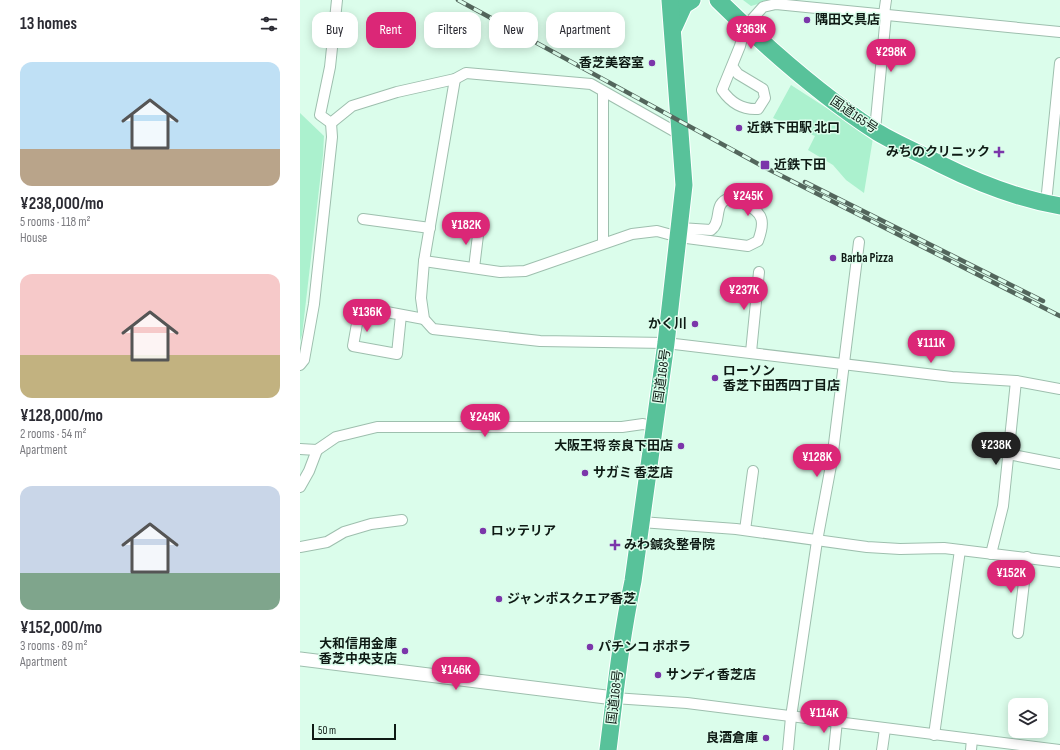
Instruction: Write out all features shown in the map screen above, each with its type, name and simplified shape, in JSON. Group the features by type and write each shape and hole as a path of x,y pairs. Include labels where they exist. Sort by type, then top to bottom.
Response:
{"highway":[{"name":"国道168号","path":"608,750 614,698 655,427 680,233 684,185 670,0"},
{"path":"673,28 684,5 692,0"},
{"name":"国道165号","path":"718,1 794,72 827,98 875,130 964,176 1053,204"}],"street":[{"path":"300,365 304,360 314,304 332,137 331,123 320,115 330,67 337,0"},
{"path":"875,130 886,0"},
{"path":"732,66 738,74 763,88 765,98 758,110 748,110 729,100 722,90 740,46 745,26 763,7 776,4 1060,32"},
{"path":"1053,204 1060,63"},
{"path":"331,123 352,106 397,92 455,79 466,73 591,84 603,93 679,134"},
{"path":"455,79 424,261 421,298 424,319 433,329 540,341 666,343 969,379 1016,381 1060,389"},
{"path":"603,93 603,243"},
{"path":"424,261 500,272 525,271 632,234 657,231 680,233 748,246 758,241 762,221 760,213 756,209 730,198 722,201 719,206 717,223 711,230 680,233"},
{"path":"363,219 430,228"},
{"path":"474,268 480,227"},
{"path":"788,750 791,717 817,541 832,460 859,242"},
{"path":"751,352 760,272"},
{"path":"402,314 397,354 353,346 360,307 402,314 424,319"},
{"path":"991,554 1003,506 1016,381"},
{"path":"300,487 309,471 317,450 336,437 377,427 622,427 643,424 655,427"},
{"path":"300,449 317,450"},
{"path":"1008,454 1060,464"},
{"path":"745,530 753,471"},
{"path":"300,547 327,542 344,532 371,524 402,520"},
{"path":"641,522 745,530 817,541 886,549 937,548 1027,557 1060,562"},
{"path":"934,735 960,550"},
{"path":"1018,633 1027,557"},
{"path":"300,659 614,698 687,703 1060,750"},
{"path":"834,750 837,721"},
{"path":"882,750 884,729"},
{"path":"971,750 972,739"}],"green space":[{"path":"743,0 766,0 765,2 751,6"},
{"path":"791,85 873,138 864,193 846,180 833,165 808,150 815,136 773,118"},
{"path":"300,113 324,136 302,335 300,341"}],"railway":[{"path":"458,0 764,167 1060,316"},
{"path":"805,182 1043,301"}],"place":[{"name":"隅田文具店","path":"807,20"},
{"name":"香芝美容室","path":"652,63"},
{"name":"近鉄下田駅 北口","path":"739,128"},
{"name":"みちのクリニック","path":"999,152"},
{"name":"近鉄下田","path":"765,165"},
{"name":"Barba Pizza","path":"833,258"},
{"name":"かく川","path":"695,324"},
{"name":"ローソン 香芝下田西四丁目店","path":"715,378"},
{"name":"大阪王将 奈良下田店","path":"681,446"},
{"name":"サガミ 香芝店","path":"585,473"},
{"name":"ロッテリア","path":"483,531"},
{"name":"みわ鍼灸整骨院","path":"615,545"},
{"name":"ジャンボスクエア香芝","path":"499,599"},
{"name":"パチンコ ポポラ","path":"590,647"},
{"name":"大和信用金庫 香芝中央支店","path":"405,651"},
{"name":"サンディ香芝店","path":"658,675"},
{"name":"良酒倉庫","path":"766,738"}]}
